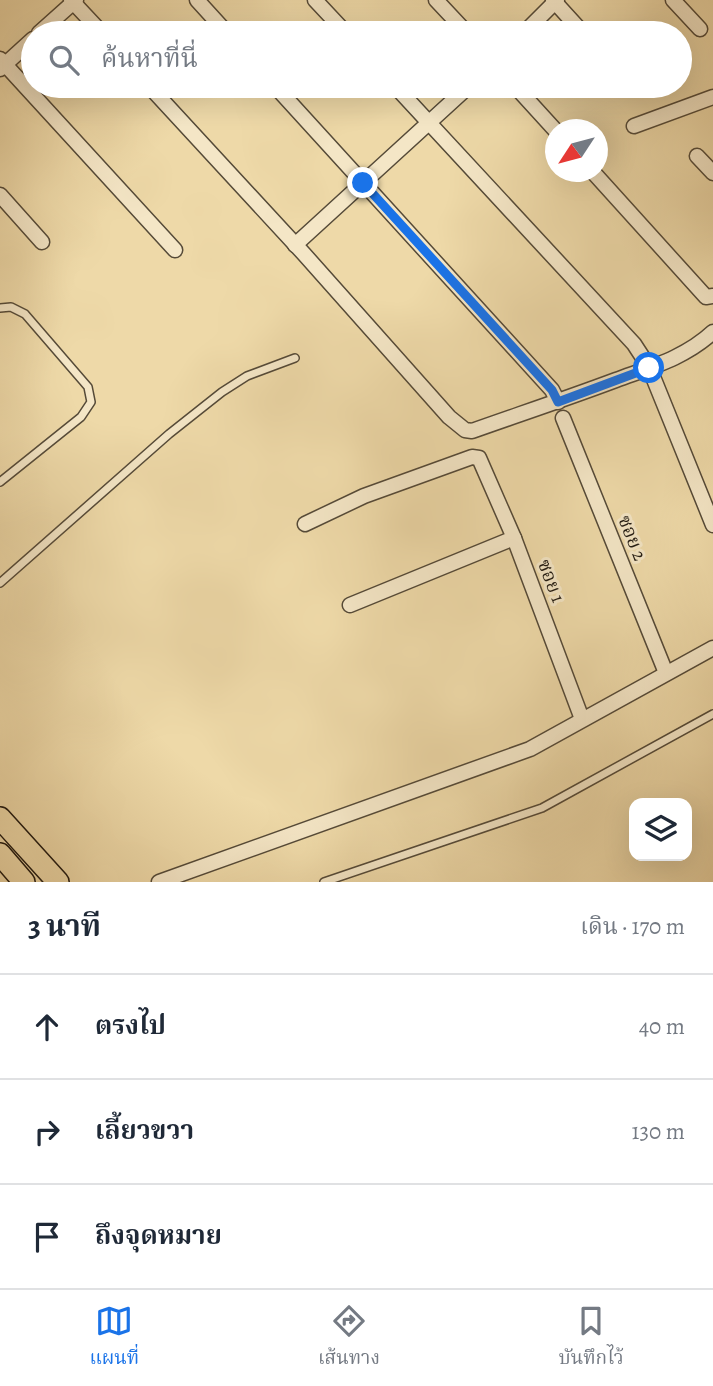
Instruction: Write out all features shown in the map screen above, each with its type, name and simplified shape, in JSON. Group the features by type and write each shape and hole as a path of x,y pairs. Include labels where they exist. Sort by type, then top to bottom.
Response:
{"main road":[{"path":"0,818 58,882"},
{"path":"0,854 24,882"}],"street":[{"path":"197,0 216,21"},
{"path":"315,0 335,21"},
{"path":"436,0 456,21"},
{"path":"673,0 700,29"},
{"path":"52,21 73,1 91,21"},
{"path":"536,21 555,1 572,21"},
{"path":"21,49 2,64 21,84"},
{"path":"634,126 713,97"},
{"path":"34,98 175,250"},
{"path":"160,98 449,416 465,430 558,402 649,368 695,348 713,332"},
{"path":"286,98 552,390 558,402"},
{"path":"406,98 625,334 649,368 713,525"},
{"path":"295,245 456,98"},
{"path":"526,98 545,120"},
{"path":"697,156 713,173"},
{"path":"602,182 706,297 713,296"},
{"path":"0,195 42,242"},
{"name":"ซอย 2","path":"563,418 666,673"},
{"name":"ซอย 1","path":"305,524 364,496 472,457 480,458 514,538 582,719"},
{"path":"349,605 514,538"},
{"path":"159,882 530,748 713,648"}],"lane":[{"path":"0,308 11,307 25,314 88,387 90,402 81,416 0,482"},
{"path":"0,583 169,434 222,392 247,376 295,359"},
{"path":"324,882 542,808 713,714"}],"route":[{"path":"363,183 552,390 558,402 649,368"}]}
